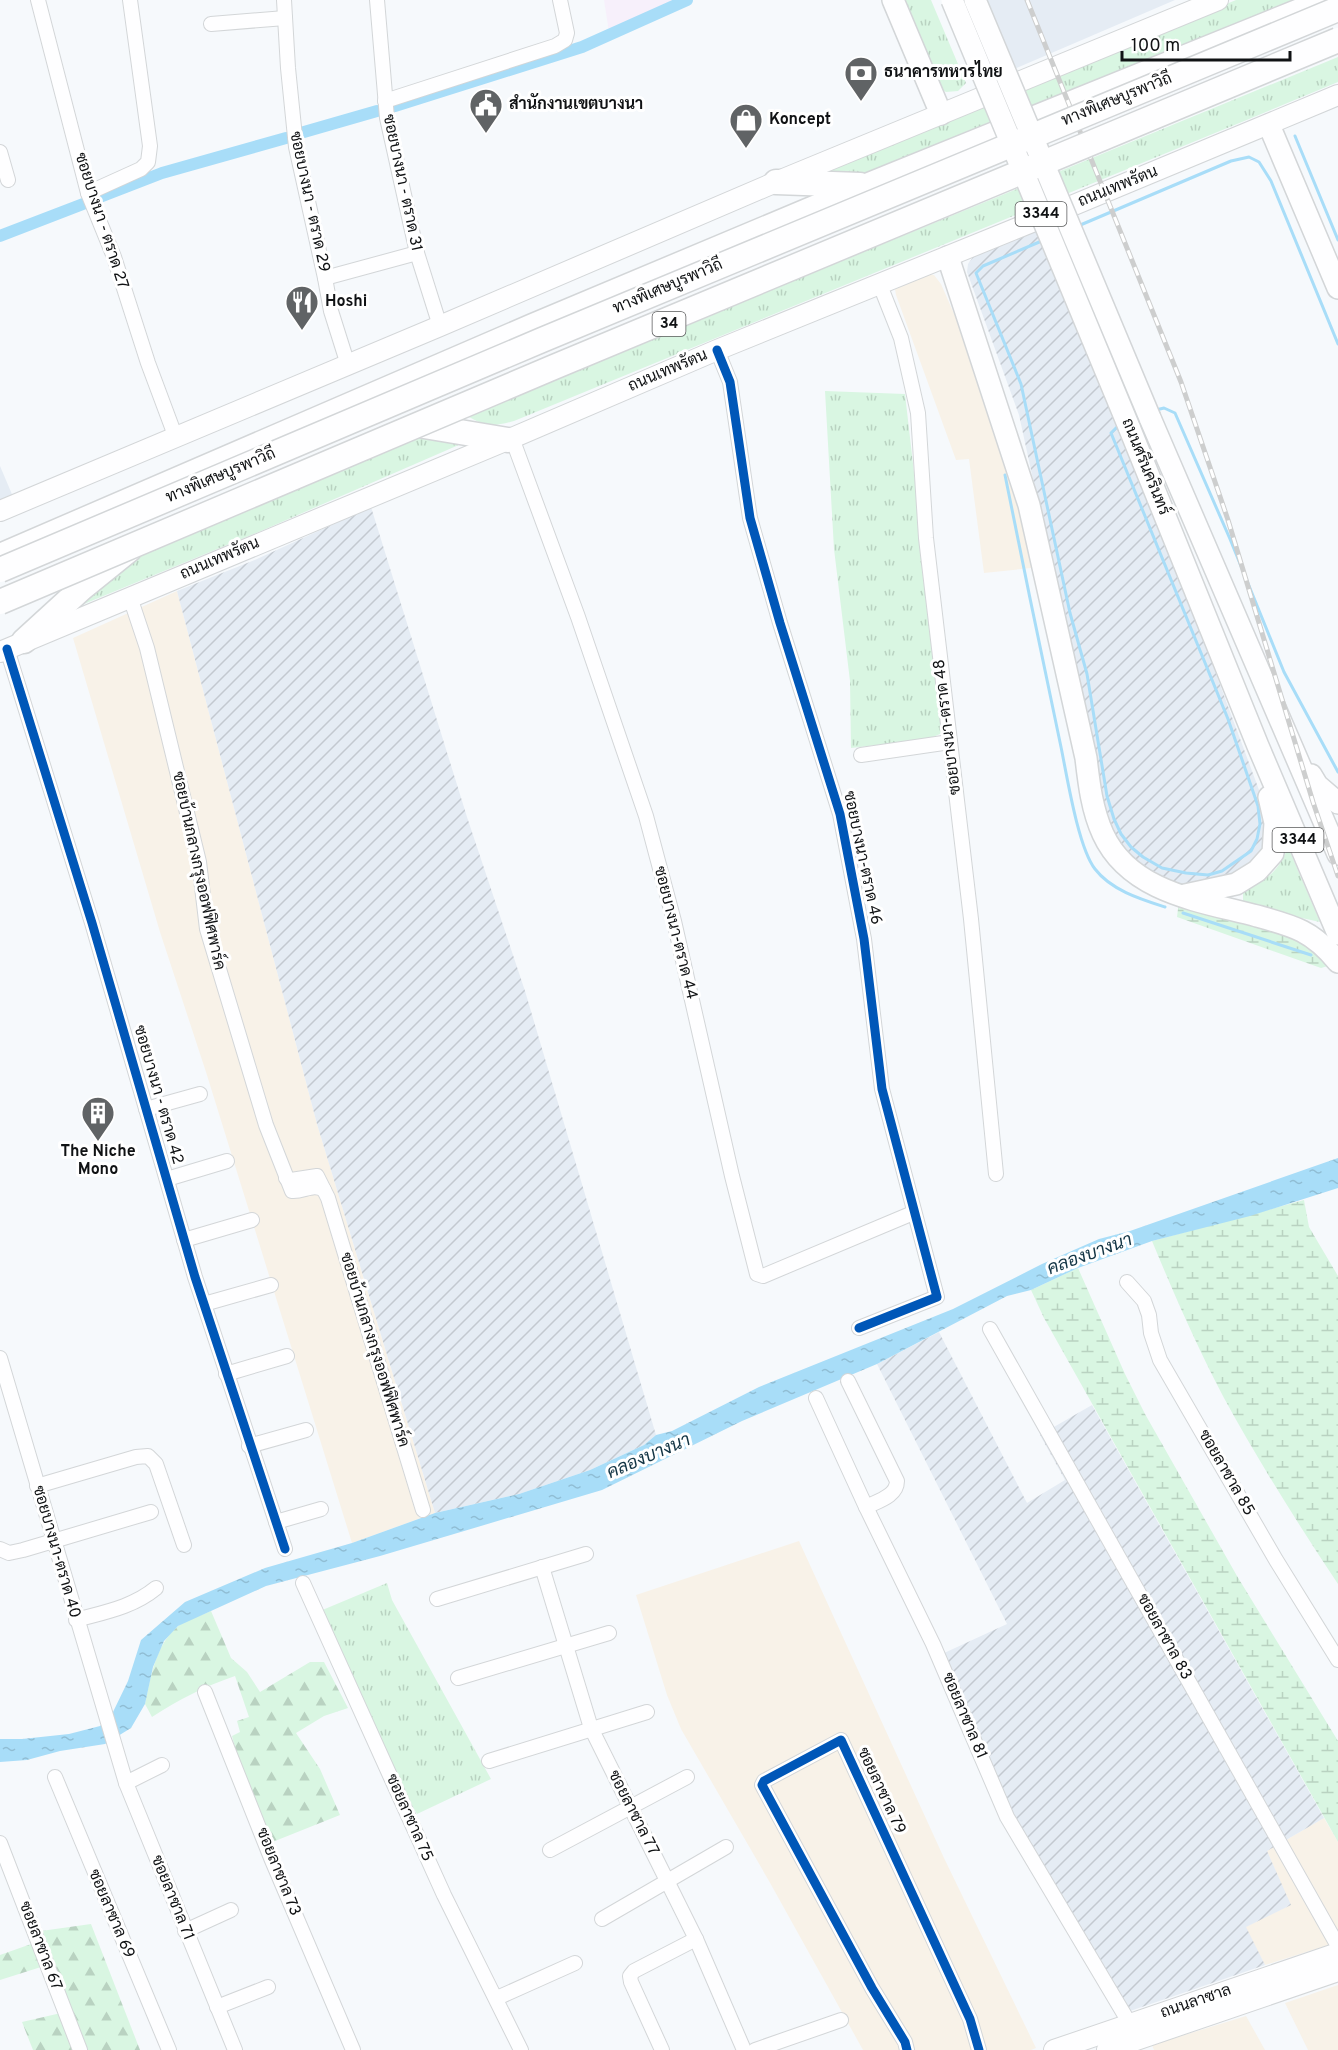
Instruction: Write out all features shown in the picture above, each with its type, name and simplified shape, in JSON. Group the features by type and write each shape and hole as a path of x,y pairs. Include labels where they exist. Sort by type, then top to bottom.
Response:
{"highway":[{"path":"0,556 533,326 869,186 1327,0"},
{"name":"ทางพิเศษบูรพาวิถี","path":"0,570 542,340 1338,9"},
{"name":"ทางพิเศษบูรพาวิถี","path":"0,588 1338,28"},
{"path":"0,602 576,358 1338,40"},
{"name":"34","path":"0,602 1338,48"},
{"path":"776,182 869,186"},
{"path":"424,426 510,439"},
{"path":"10,647 133,547"}],"main road":[{"path":"893,0 941,114"},
{"name":"ถนนศรีนครินทร์","path":"952,0 1258,746 1338,934"},
{"name":"ถนนศรีนครินทร์","path":"975,0 1150,418 1338,854"},
{"path":"0,511 776,182 1218,0"},
{"name":"ถนนเทพรัตน","path":"10,647 510,439 717,350 1338,95"},
{"path":"1269,124 1338,288"},
{"path":"948,257 1029,505 1086,758 1092,801 1103,834 1121,863 1152,885 1181,896 1291,925 1313,936 1338,962"},
{"path":"1181,896 1236,884 1257,871 1272,853 1275,823 1258,746"},
{"path":"1292,747 1317,785 1338,803"},
{"name":"ถนนลาซาล","path":"1061,2048 1138,2033 1292,1969 1338,1953"},
{"path":"1292,1969 1329,1965 1333,1972"},
{"name":"ถนนลาซาล","path":"1108,2050 1144,2029 1184,2018 1196,2020 1333,1972"},
{"path":"1061,2048 1078,2049 1125,2035 1123,2041 1108,2050"}],"street":[{"name":"ซอยบางนา - ตราด 27","path":"38,0 88,193 114,257 148,363 176,438"},
{"path":"88,193 141,169 148,162 150,146 130,0"},
{"name":"ซอยบางนา - ตราด 29","path":"284,0 296,147 331,312 348,365"},
{"name":"ซอยบางนา - ตราด 31","path":"377,0 387,118 417,253 440,326"},
{"path":"385,101 555,46 565,40 567,33 560,0"},
{"path":"211,24 285,18"},
{"path":"0,152 8,180"},
{"path":"325,278 417,253"},
{"name":"ซอยบางนา-ตราด 48","path":"880,285 901,338 918,413 926,538 970,909 996,1173"},
{"name":"ซอยบางนา-ตราด 46","path":"717,350 730,382 750,518 780,623 840,814 864,939 882,1089 937,1297 859,1328"},
{"name":"ซอยบางนา-ตราด 44","path":"510,439 578,617 646,816 674,921 729,1165 757,1274 763,1276 913,1213"},
{"name":"ซอยบ้านกลางกรุงออฟฟิศพาร์ค","path":"130,597 147,648 199,862 207,929 266,1125 286,1178 291,1180 316,1176 324,1190 423,1509"},
{"name":"ซอยบางนา - ตราด 42","path":"10,647 184,1240 249,1446 285,1549"},
{"path":"861,756 950,742"},
{"path":"146,1109 200,1094"},
{"path":"166,1179 227,1161"},
{"path":"184,1240 252,1220"},
{"name":"ซอยลาซาล 85","path":"1127,1282 1144,1301 1149,1315 1151,1334 1160,1360 1338,1660"},
{"path":"204,1304 271,1285"},
{"name":"ซอยลาซาล 83","path":"990,1329 1338,1946"},
{"path":"226,1374 287,1356"},
{"name":"ซอยบางนา-ตราด 40","path":"0,1358 113,1745"},
{"path":"849,1381 897,1481 894,1492 866,1507"},
{"name":"ซอยลาซาล 81","path":"816,1398 933,1644 1007,1817 1138,2033"},
{"path":"249,1446 306,1430"},
{"path":"37,1486 136,1457 148,1456 156,1464 184,1545"},
{"path":"276,1522 321,1509"},
{"path":"0,1549 9,1553 151,1512"},
{"path":"437,1599 586,1554"},
{"name":"ซอยลาซาล 77","path":"542,1568 591,1728 696,1939 744,2050"},
{"name":"ซอยลาซาล 75","path":"303,1583 444,1895 520,2050"},
{"path":"76,1620 130,1605 156,1588"},
{"path":"458,1678 609,1634"},
{"name":"ซอยลาซาล 73","path":"205,1692 274,1864 353,2050"},
{"path":"489,1761 646,1712"},
{"name":"ซอยลาซาล 79","path":"907,2050 762,1785 764,1781 841,1740 970,2019 979,2050"},
{"name":"ซอยลาซาล 71","path":"113,1745 185,1931 235,2050"},
{"path":"126,1783 162,1765"},
{"name":"ซอยลาซาล 69","path":"54,1777 169,2050"},
{"path":"550,1850 687,1777"},
{"name":"ซอยลาซาล 67","path":"0,1843 80,2050"},
{"path":"602,1919 726,1847"},
{"path":"185,1931 231,1910"},
{"path":"662,2050 630,1976 634,1971 696,1939"},
{"path":"496,1998 575,1962"},
{"path":"217,2007 268,1987"},
{"path":"755,2050 841,2020"}],"shaded area":[{"path":"604,0 681,0 609,32"},
{"path":"985,0 1175,0 1014,69"},
{"path":"1054,221 1132,415 1115,423 1202,636 1262,798 1267,831 1262,850 1249,865 1232,877 1207,883 1180,885 1137,864 1119,845 1103,801 1019,415 967,272 968,264 973,257"},
{"path":"926,274 934,275 941,284 969,348 1028,532 1031,568 984,573 969,459 956,460 896,295 894,283"},
{"path":"0,466 14,499 0,504"},
{"path":"371,507 467,817 525,991 656,1435 644,1445 590,1470 519,1494 435,1513 317,1124 177,591 257,559"},
{"path":"177,591 317,1124 435,1513 352,1543 206,1072 160,932 73,638"},
{"path":"939,1332 1027,1503 1065,1480 1040,1435 1092,1405 1324,1818 1267,1851 1291,1905 1246,1927 1265,1965 1130,2011 1012,1815 942,1654 1007,1624 877,1364"},
{"path":"799,1541 944,1858 1036,2048 1031,2050 863,2050 681,1729 667,1695 636,1595"},
{"path":"1324,1818 1338,1842 1338,1942 1265,1965 1245,1927 1290,1905 1267,1851"},
{"path":"1338,1985 1338,2050 1308,2050 1285,2003"},
{"path":"1246,2016 1265,2050 1154,2050 1152,2045"}],"green space":[{"path":"902,0 931,0 966,83 958,91 946,92 935,85"},
{"path":"1236,0 1314,0 880,176 822,173"},
{"path":"1338,57 1338,82 514,421 489,425 466,415"},
{"path":"825,391 905,394 943,725 940,734 928,739 851,748 850,681 834,549"},
{"path":"430,431 461,444 261,531 67,611 119,562"},
{"path":"1288,847 1320,922 1243,905 1243,891 1270,875 1280,863"},
{"path":"1179,901 1303,937 1328,966 1321,968 1177,917"},
{"path":"1304,1200 1309,1227 1338,1276 1338,1584 1279,1492 1224,1398 1186,1320 1152,1241"},
{"path":"1078,1268 1145,1414 1237,1576 1338,1741 1338,1842 1044,1318 1031,1290"},
{"path":"387,1583 392,1600 491,1779 417,1814 320,1611"},
{"path":"211,1611 231,1658 247,1672 260,1692 310,1662 324,1662 348,1708 324,1716 296,1733 320,1769 340,1815 270,1843 242,1775 232,1736 240,1732 237,1721 249,1717 235,1676 192,1694 152,1717 145,1704 155,1662 164,1643 177,1627"},
{"path":"91,1924 140,2050 88,2050 41,1931"},
{"path":"34,1943 41,1967 0,1980 0,1955"},
{"path":"61,2013 74,2050 33,2050 22,2022"}],"water":[{"name":"คลองบางนา","path":"1338,1158 1338,1188 1250,1216 1152,1241 1078,1268 1031,1290 1007,1296 877,1364 742,1421 602,1490 380,1556 266,1586 178,1626 164,1641 153,1667 145,1704 131,1728 105,1744 60,1751 27,1760 0,1762 0,1739 69,1734 100,1726 113,1712 128,1681 141,1640 185,1602 265,1568 352,1543 435,1513 519,1494 590,1470 644,1445 656,1435 672,1431 759,1387 953,1309 1042,1264 1099,1239 1130,1231"}],"waterway":[{"path":"395,106 582,47 687,0"},
{"path":"304,132 377,111"},
{"path":"1295,136 1338,240"},
{"path":"100,197 162,173 286,138"},
{"path":"1078,226 1231,161 1249,157 1259,162 1271,181 1338,344"},
{"path":"0,236 83,204"},
{"path":"1044,240 983,266 976,273 1021,384 1070,613 1087,674 1107,796 1121,834 1143,857 1162,868 1208,875 1222,871 1251,851 1257,839 1260,824 1258,806 1228,719 1111,433 1119,425"},
{"path":"1156,410 1164,408 1175,413 1230,539 1284,672 1338,772"},
{"path":"1005,475 1070,793 1083,845 1095,869 1109,883 1136,897 1165,907"},
{"path":"1183,913 1311,955"}],"railway":[{"path":"1027,0 1181,382 1228,520 1313,802 1338,876"}],"cycle path":[{"path":"717,350 730,382 750,518 780,623 840,814 864,939 882,1089 937,1297 859,1328"},
{"path":"7,649 92,923 195,1277 285,1549"},
{"path":"907,2050 905,2042 872,1988 762,1785 764,1781 841,1740 970,2019 979,2050"}],"place":[{"name":"ธนาคารทหารไทย","path":"861,102"},
{"name":"สำนักงานเขตบางนา","path":"486,134"},
{"name":"Koncept","path":"746,149"},
{"name":"Hoshi","path":"302,331"},
{"name":"The Niche Mono","path":"98,1142"}]}
